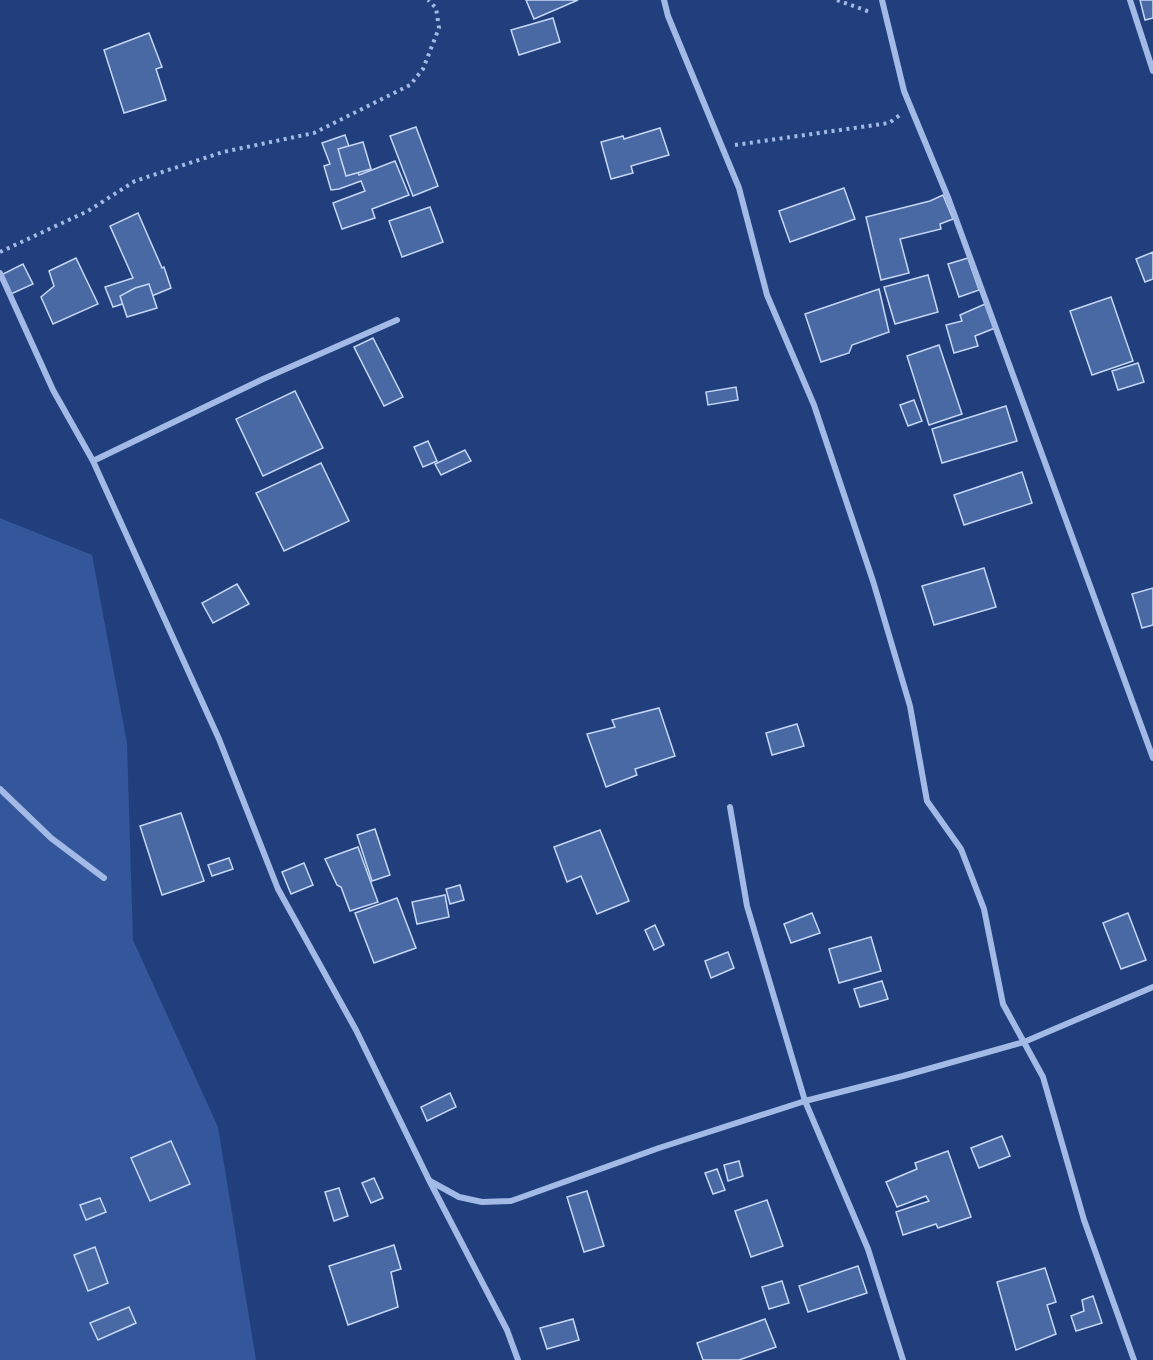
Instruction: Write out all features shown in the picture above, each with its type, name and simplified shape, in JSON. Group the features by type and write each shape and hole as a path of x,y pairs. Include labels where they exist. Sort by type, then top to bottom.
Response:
{"street":[{"path":"664,0 668,16 740,189 767,295 814,405 873,582 910,706 927,801 961,849 984,909 1004,1004 1043,1077 1084,1220 1134,1360"},
{"path":"882,0 904,92 949,200 1153,758"},
{"path":"1130,0 1153,71"},
{"path":"0,273 53,390 93,461 219,739 278,889 356,1030 429,1180 507,1330 518,1360"},
{"path":"93,461 263,379 397,320"},
{"path":"0,789 51,838 104,878"},
{"path":"730,807 747,906 806,1101 868,1249 903,1360"},
{"path":"429,1180 459,1197 482,1202 510,1201 659,1148 806,1101 1024,1042 1153,987"}],"path":[{"path":"0,252 88,211 135,181 223,152 314,132 410,85 423,69 439,28 436,8 428,0"},
{"path":"837,0 885,17"},
{"path":"722,147 889,123 910,107"}],"shaded area":[{"path":"0,518 92,555 127,743 133,940 218,1127 256,1360 0,1360"}],"building":[{"path":"526,0 578,0 534,19"},
{"path":"1140,0 1153,0 1153,18 1145,20"},
{"path":"553,18 560,42 519,55 511,30"},
{"path":"149,33 162,67 156,69 166,100 124,113 104,50"},
{"path":"416,127 438,186 413,196 390,136"},
{"path":"660,128 669,155 631,166 633,173 611,179 601,142 623,136 624,139"},
{"path":"345,135 359,175 395,161 409,195 372,209 375,218 342,229 333,203 365,191 361,181 331,190 324,166 330,164 322,143"},
{"path":"363,142 371,169 346,176 338,149"},
{"path":"844,188 855,219 790,242 779,211"},
{"path":"943,195 953,219 940,224 941,229 900,239 909,273 881,280 866,217 930,201"},
{"path":"430,207 443,242 402,257 389,221"},
{"path":"138,213 162,268 164,267 171,288 142,300 141,298 113,307 105,287 133,278 110,226"},
{"path":"1153,252 1153,279 1145,282 1136,259"},
{"path":"76,258 98,304 53,324 41,297 54,286 49,271"},
{"path":"968,258 979,290 959,297 948,264"},
{"path":"23,264 33,284 11,294 1,275"},
{"path":"928,275 938,312 895,324 884,287"},
{"path":"149,284 157,308 127,317 120,296"},
{"path":"879,289 889,332 852,345 849,353 821,362 805,314"},
{"path":"1111,297 1133,361 1092,375 1070,311"},
{"path":"985,304 995,328 975,336 978,346 954,353 946,325 962,321 960,315"},
{"path":"373,338 403,397 384,406 354,347"},
{"path":"939,345 962,414 929,425 907,356"},
{"path":"1138,363 1144,382 1118,390 1112,371"},
{"path":"736,387 738,400 708,405 706,392"},
{"path":"295,391 323,448 263,476 236,419"},
{"path":"914,400 922,421 908,426 900,405"},
{"path":"1006,406 1017,441 942,463 932,429"},
{"path":"428,441 437,461 423,467 414,447"},
{"path":"465,450 471,461 441,475 435,464"},
{"path":"321,463 349,521 284,551 256,493"},
{"path":"1022,472 1032,503 964,525 954,495"},
{"path":"984,568 996,607 934,625 922,586"},
{"path":"237,584 249,604 213,623 202,603"},
{"path":"1153,588 1153,625 1142,628 1132,594"},
{"path":"659,708 675,756 635,769 637,775 606,787 587,734 615,727 612,720"},
{"path":"797,724 804,746 772,755 766,733"},
{"path":"181,813 204,881 162,895 140,826"},
{"path":"375,829 390,875 372,881 357,835"},
{"path":"600,830 629,901 597,914 581,876 567,882 554,847"},
{"path":"358,847 378,902 350,911 341,887 337,885 325,859"},
{"path":"229,858 233,869 212,876 208,865"},
{"path":"304,863 313,885 291,894 282,872"},
{"path":"460,885 464,900 450,904 446,889"},
{"path":"445,895 449,917 417,924 412,902"},
{"path":"397,898 416,948 374,963 355,913"},
{"path":"812,913 820,933 791,943 784,924"},
{"path":"1128,913 1146,960 1121,969 1103,923"},
{"path":"655,925 664,945 654,950 645,930"},
{"path":"871,937 881,971 839,983 829,949"},
{"path":"728,952 734,968 711,978 705,961"},
{"path":"882,981 888,999 860,1007 854,989"},
{"path":"450,1093 456,1107 427,1121 421,1107"},
{"path":"1002,1136 1010,1156 979,1168 971,1148"},
{"path":"171,1141 190,1184 150,1201 131,1158"},
{"path":"948,1151 971,1217 938,1228 936,1224 903,1235 896,1212 929,1201 926,1196 897,1207 886,1182 917,1169 915,1163"},
{"path":"739,1161 743,1176 728,1181 724,1165"},
{"path":"717,1169 725,1190 713,1194 705,1173"},
{"path":"374,1178 383,1198 371,1203 362,1183"},
{"path":"339,1188 348,1216 334,1221 325,1192"},
{"path":"587,1191 604,1246 584,1252 567,1197"},
{"path":"100,1198 106,1212 86,1220 80,1205"},
{"path":"767,1200 783,1246 751,1257 735,1211"},
{"path":"394,1245 401,1269 391,1272 398,1307 348,1325 329,1266"},
{"path":"95,1247 108,1283 88,1291 74,1255"},
{"path":"858,1266 867,1293 808,1312 799,1286"},
{"path":"1045,1268 1056,1302 1047,1305 1056,1334 1016,1350 997,1282"},
{"path":"782,1281 789,1303 769,1309 762,1287"},
{"path":"1093,1296 1102,1323 1076,1331 1071,1316 1084,1311 1082,1300"},
{"path":"129,1307 136,1323 98,1340 90,1323"},
{"path":"573,1319 579,1340 547,1349 540,1328"},
{"path":"765,1319 776,1347 739,1360 703,1360 697,1343"}]}
